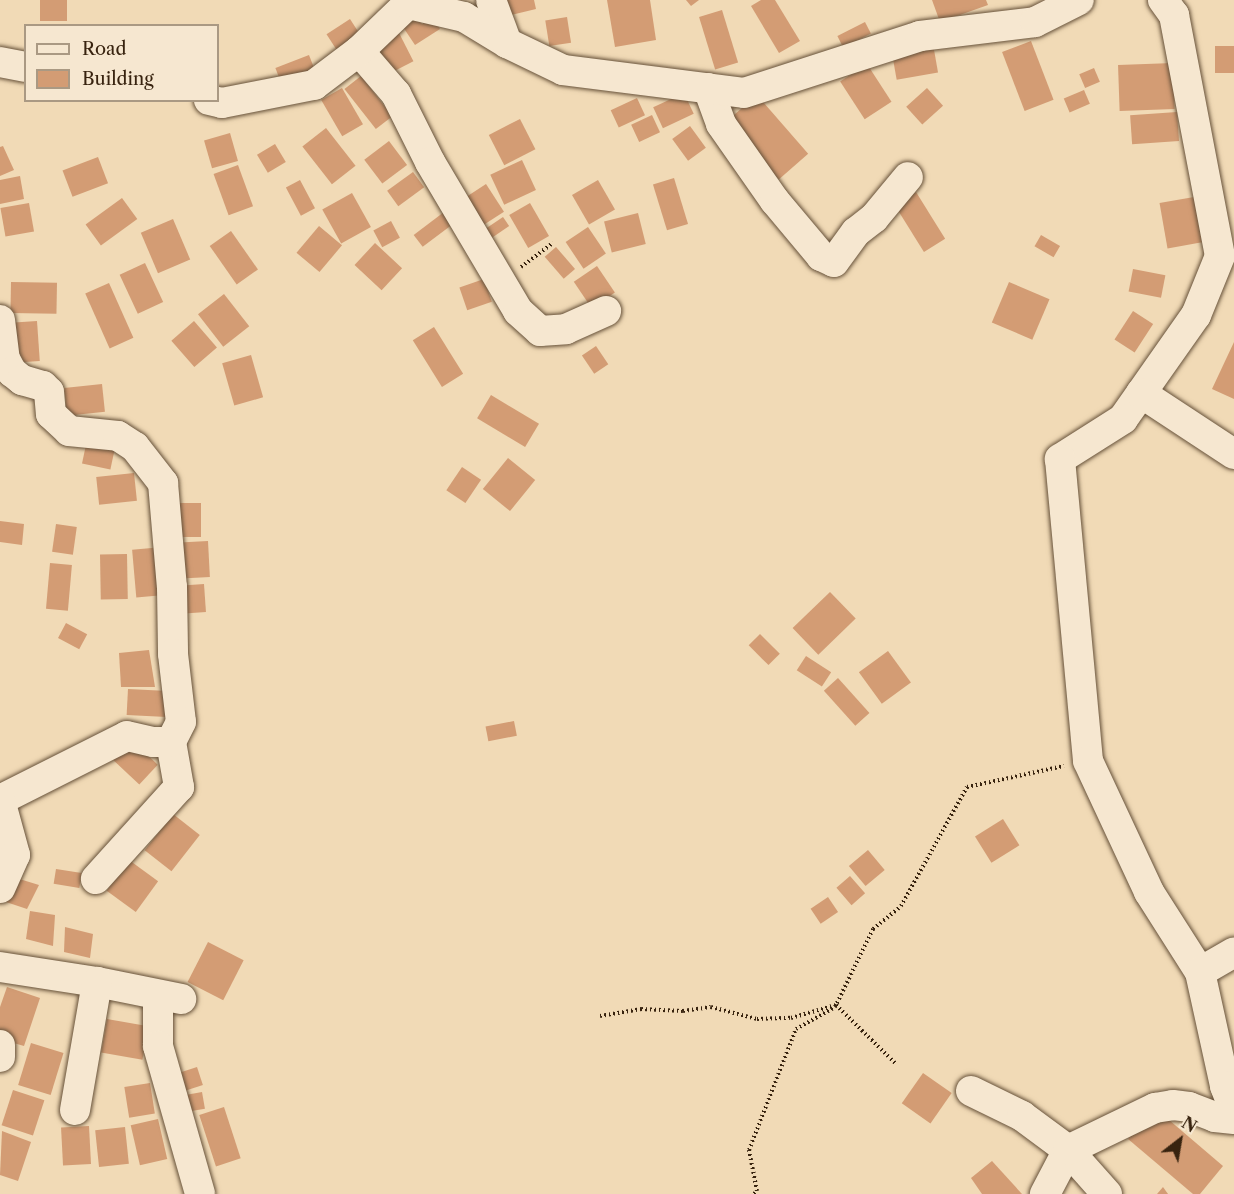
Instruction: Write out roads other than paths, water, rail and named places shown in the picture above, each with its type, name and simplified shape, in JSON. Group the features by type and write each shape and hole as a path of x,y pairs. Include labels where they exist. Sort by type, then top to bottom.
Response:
{"street":[{"path":"491,0 507,43"},
{"path":"218,102 314,85 359,51 408,4 464,17 507,43 563,70 744,93 920,36 1035,22 1079,0"},
{"path":"1163,0 1174,15 1220,256 1196,315 1124,419 1060,459 1088,761 1149,892 1200,972 1225,1086 1234,1110"},
{"path":"359,51 396,94 430,162 518,311 540,331 566,329 606,311"},
{"path":"0,62 24,67"},
{"path":"708,88 721,124 775,201 821,256 834,262 856,232 874,218 908,177"},
{"path":"0,320 5,359 12,372 22,380 43,386 50,392 51,414 69,431 118,436 135,447 163,483 172,586 173,654 181,723 171,742 178,787 96,879"},
{"path":"1141,393 1234,454"},
{"path":"0,888 15,855 0,800 128,736 153,742 171,742"},
{"path":"1200,972 1234,952"},
{"path":"0,967 97,982 169,997 158,1046 200,1193"},
{"path":"75,1110 97,982"},
{"path":"0,1045 0,1057"},
{"path":"971,1091 1022,1116 1068,1150 1107,1194"},
{"path":"1045,1194 1068,1150 1155,1108 1173,1105 1189,1107 1215,1117 1234,1119"}]}
